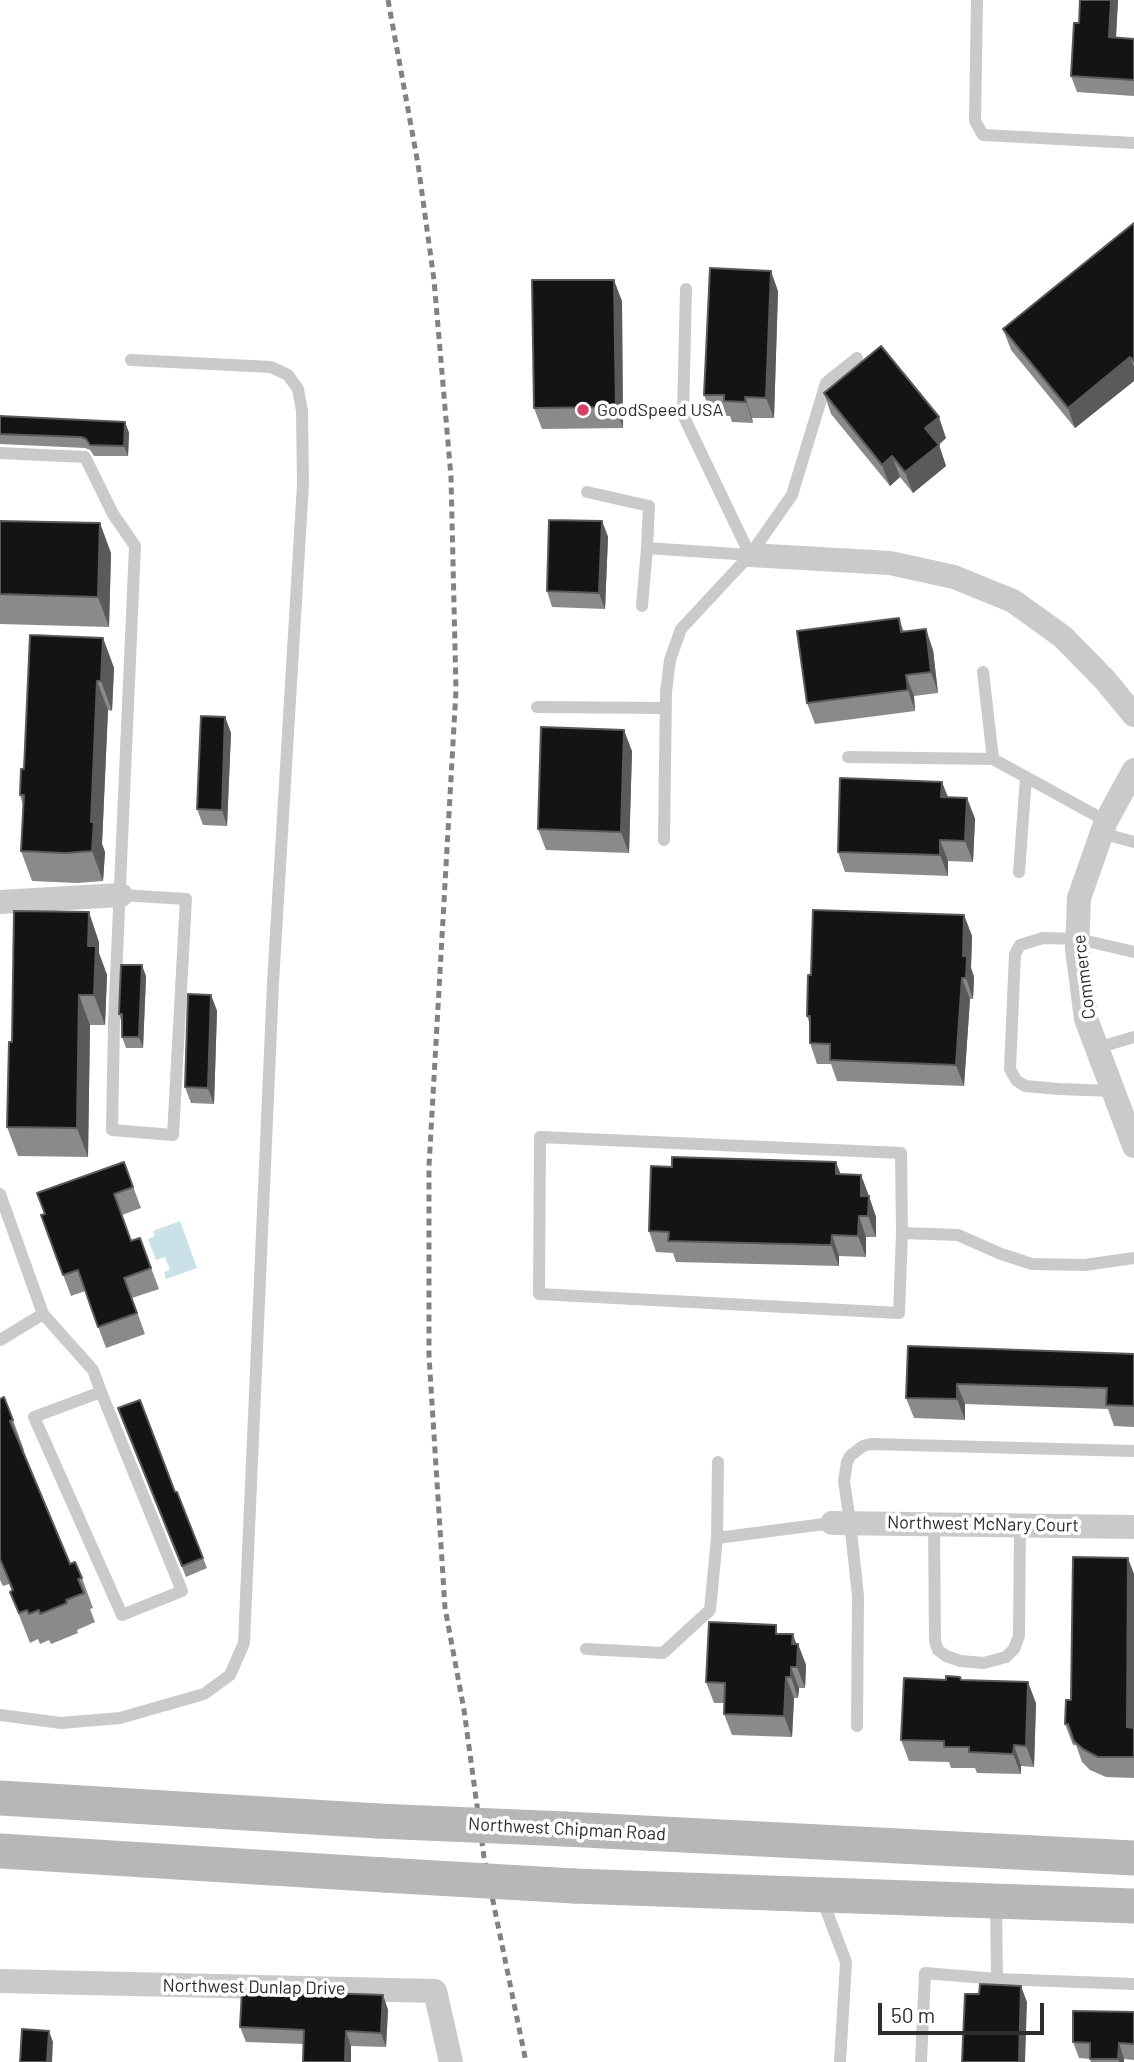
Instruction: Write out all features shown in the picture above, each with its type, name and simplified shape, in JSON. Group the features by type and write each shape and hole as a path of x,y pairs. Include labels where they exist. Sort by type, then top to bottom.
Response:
{"main road":[{"name":"Northwest Chipman Road","path":"0,1798 378,1821 1134,1858"},
{"path":"0,1851 574,1886 1134,1906"}],"street":[{"path":"750,555 890,563 954,577 1013,601 1063,637 1105,680 1134,715"},
{"name":"Commerce","path":"1134,771 1103,827 1079,898 1077,939 1086,1019 1134,1146"},
{"path":"0,902 121,895"},
{"name":"Northwest McNary Court","path":"841,1522 1134,1527"},
{"name":"Northwest Dunlap Drive","path":"0,1981 435,1991 451,2062"}],"lane":[{"path":"977,0 975,121 983,135 1134,143"},
{"path":"686,289 683,415 750,555"},
{"path":"664,840 665,708 670,660 681,629 750,555 792,495 826,383 857,358"},
{"path":"0,1715 61,1723 120,1718 204,1694 230,1675 244,1643 273,996 303,484 302,411 298,389 288,375 271,367 131,360"},
{"path":"0,453 85,457 113,514 135,546 114,1022 112,1130 173,1135 186,899 121,895"},
{"path":"587,492 649,506 642,606"},
{"path":"647,548 750,555"},
{"path":"984,672 993,760"},
{"path":"537,707 665,708"},
{"path":"848,757 993,760 1103,827 1134,842"},
{"path":"1019,872 1026,778"},
{"path":"1113,1091 1026,1086 1016,1080 1010,1069 1015,954 1020,945 1043,938 1077,939 1134,952"},
{"path":"1097,1048 1134,1037"},
{"path":"540,1137 901,1153 902,1233 899,1313 539,1294 540,1137"},
{"path":"0,1195 43,1314 93,1370 102,1392 182,1591 122,1615 34,1417 102,1392"},
{"path":"902,1233 958,1235 1032,1264 1085,1265 1134,1258"},
{"path":"0,1340 43,1314"},
{"path":"858,1726 858,1596 841,1522 845,1471 850,1456 863,1446 871,1444 1134,1451"},
{"path":"586,1649 663,1653 710,1610 717,1538 718,1462"},
{"path":"717,1538 841,1522"},
{"path":"934,1523 935,1641 938,1650 960,1661 984,1663 1006,1657 1014,1649 1019,1636 1020,1525"},
{"path":"821,1895 846,1962 840,2062"},
{"path":"996,1901 997,1979"},
{"path":"921,2062 925,1973 997,1979 1134,1984"}],"water":[{"path":"180,1221 197,1268 166,1279 164,1272 170,1270 165,1257 156,1260 148,1239 155,1236 153,1231"}],"building":[{"path":"1080,0 1111,0 1109,37 1134,39 1134,80 1071,76 1074,23 1079,23"},
{"path":"1134,223 1134,361 1130,357 1068,408 1003,329"},
{"path":"710,268 771,271 766,398 745,397 746,402 724,401 724,395 704,395"},
{"path":"532,280 614,280 616,407 534,408"},
{"path":"881,346 939,417 925,428 939,445 905,472 892,456 882,465 824,393"},
{"path":"0,416 125,422 124,446 90,445 81,437 0,434"},
{"path":"549,520 602,521 599,593 547,591"},
{"path":"0,521 100,523 98,597 0,594"},
{"path":"899,618 901,632 926,629 931,672 906,675 908,690 807,703 797,631"},
{"path":"30,635 103,638 101,681 97,681 92,851 21,851 24,795 20,795 21,769 24,769"},
{"path":"201,716 225,717 222,810 197,809"},
{"path":"541,727 624,730 621,832 538,829"},
{"path":"840,778 942,782 941,797 967,798 965,841 940,840 940,855 838,852"},
{"path":"813,910 964,915 963,956 967,956 966,978 962,978 956,1065 830,1060 830,1044 810,1043 810,1016 807,1016"},
{"path":"14,911 89,912 88,946 96,946 94,995 79,995 77,1128 7,1127 9,1042 12,1042"},
{"path":"121,965 142,965 139,1037 122,1037 122,1014 119,1014"},
{"path":"188,994 211,995 208,1088 185,1087"},
{"path":"672,1157 836,1162 836,1174 861,1175 861,1196 869,1196 868,1216 859,1216 858,1236 832,1235 831,1245 668,1241 669,1232 649,1231 651,1166 672,1167"},
{"path":"124,1162 133,1187 114,1194 131,1241 140,1238 151,1268 124,1278 137,1313 98,1327 78,1270 63,1275 41,1215 45,1214 37,1193"},
{"path":"908,1346 1134,1354 1134,1406 1106,1405 1107,1388 957,1384 957,1399 906,1398"},
{"path":"4,1397 13,1420 10,1421 70,1564 75,1562 82,1578 78,1579 84,1593 40,1614 39,1610 29,1614 27,1610 19,1613 0,1559 0,1399"},
{"path":"140,1400 203,1558 182,1566 118,1408"},
{"path":"1073,1557 1128,1558 1127,1727 1134,1728 1134,1757 1098,1757 1074,1741 1068,1724 1065,1724 1066,1700 1071,1700"},
{"path":"709,1622 776,1625 776,1634 793,1634 792,1644 798,1644 797,1667 791,1667 791,1677 786,1677 784,1716 724,1714 725,1683 706,1682"},
{"path":"946,1676 960,1677 961,1680 1028,1682 1026,1746 1014,1745 1013,1754 969,1752 969,1747 944,1747 944,1741 901,1740 904,1678 946,1680"},
{"path":"980,1984 1021,1986 1019,2062 962,2062 965,1994 979,1994"},
{"path":"242,1990 383,1995 381,2033 346,2031 345,2062 303,2062 304,2030 240,2027"},
{"path":"1073,2011 1134,2012 1134,2044 1119,2043 1118,2059 1090,2059 1090,2043 1073,2042"},
{"path":"22,2029 49,2031 47,2062 20,2062"}],"railway":[{"path":"388,0 418,164 434,280 451,477 456,690 429,1166 429,1356 445,1608 464,1710 484,1857 526,2062"}],"place":[{"name":"GoodSpeed USA","path":"583,410"}]}
